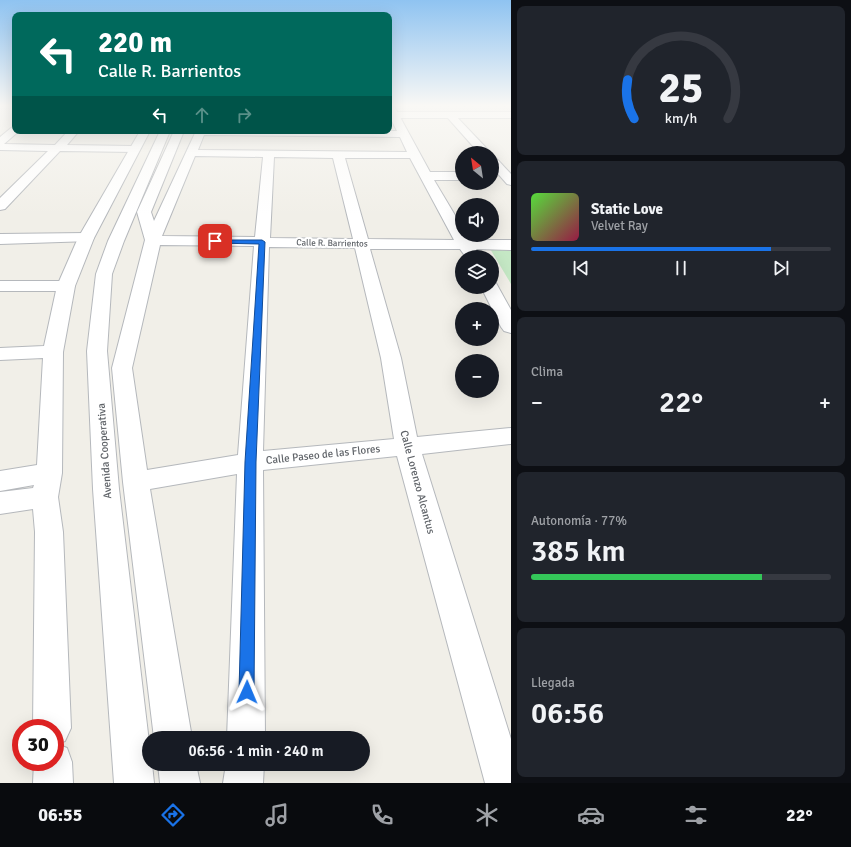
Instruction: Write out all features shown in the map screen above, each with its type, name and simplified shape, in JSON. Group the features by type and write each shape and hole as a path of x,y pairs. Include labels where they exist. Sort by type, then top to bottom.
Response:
{"street":[{"path":"0,206 63,143"},
{"path":"0,147 57,149 117,143"},
{"path":"52,719 47,485 53,352 66,286 86,238 139,143"},
{"name":"Avenida Cooperativa","path":"134,783 106,489 97,351 104,274 116,241 161,143"},
{"path":"153,240 144,212 187,143"},
{"path":"172,731 136,482 122,368 153,240 192,154 193,143"},
{"path":"407,143 425,176 469,250"},
{"path":"192,154 414,155"},
{"path":"246,731 250,462 262,242 270,154"},
{"name":"Calle Lorenzo Alcantus","path":"338,154 391,358 407,446 505,783"},
{"path":"499,167 509,178"},
{"path":"425,176 455,176"},
{"path":"499,177 509,178"},
{"path":"0,238 86,238"},
{"name":"Calle R. Barrientos","path":"153,240 511,245"},
{"path":"0,286 66,286"},
{"path":"494,294 511,327"},
{"path":"0,354 53,352"},
{"name":"Calle Paseo de las Flores","path":"136,482 250,462 511,436"},
{"path":"0,481 47,485"},
{"path":"0,502 47,485"},
{"path":"52,771 53,783"},
{"path":"178,771 180,783"},
{"path":"243,783 244,771"}],"green space":[{"path":"486,242 511,243 511,284 499,264 499,250 491,250"}],"route":[{"path":"215,241 262,242 250,462 247,692"}]}
